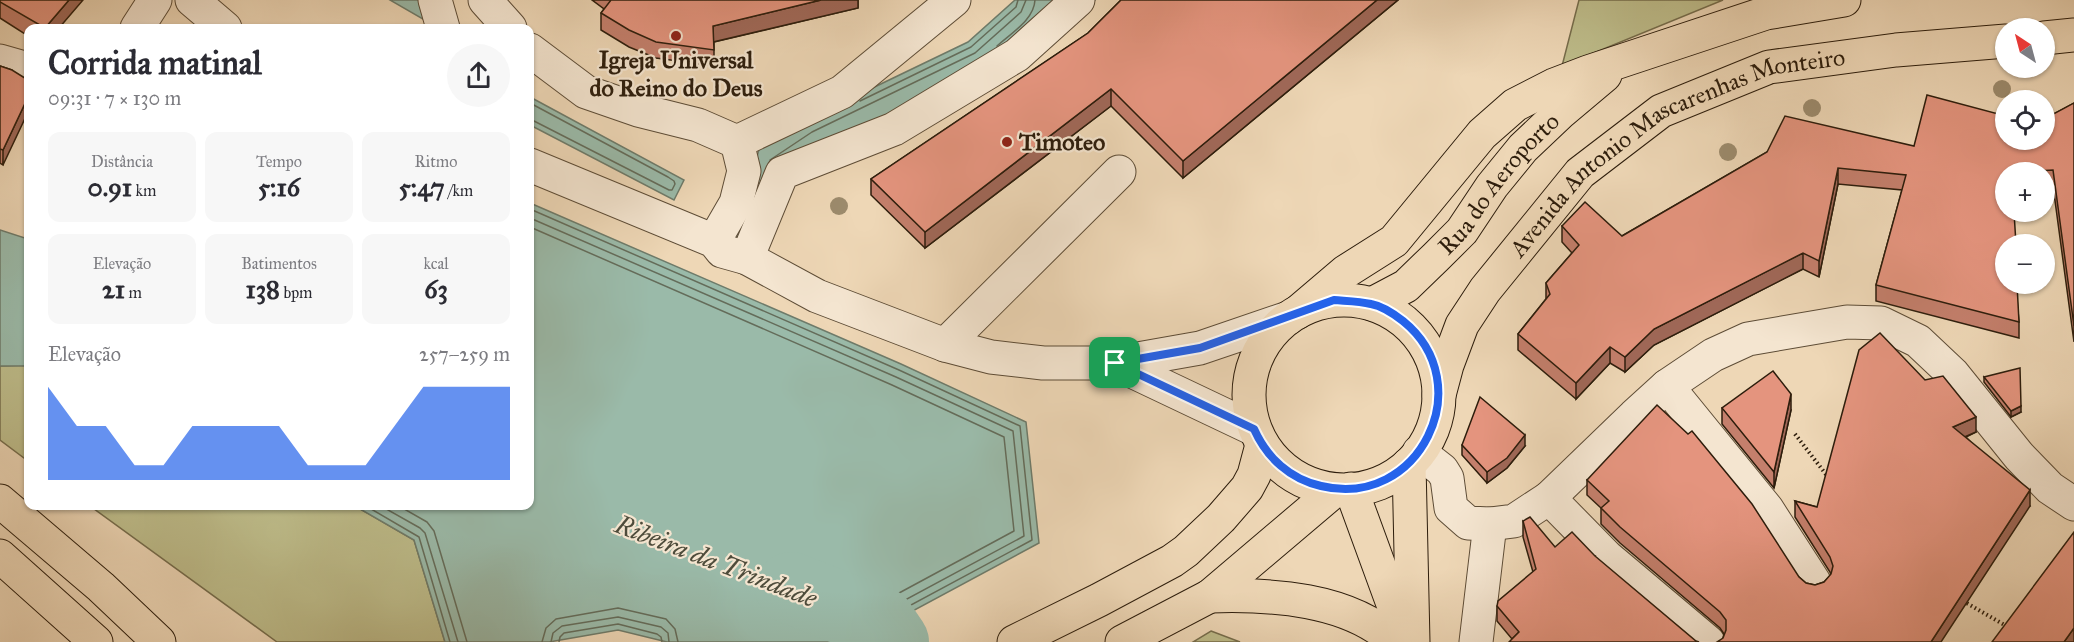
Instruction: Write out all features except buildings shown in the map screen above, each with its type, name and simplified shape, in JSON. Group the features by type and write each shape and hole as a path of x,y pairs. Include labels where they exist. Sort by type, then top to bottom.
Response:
{"main road":[{"path":"1014,642 1172,561 1221,518 1254,476 1258,437 1248,399 1252,368 1266,340 1345,272 1394,241 1482,134 1515,105 1554,85 1622,60 1766,13 1844,0"},
{"path":"2055,37 2074,36"},
{"name":"Avenida Antonio Mascarenhas Monteiro","path":"1439,395 1462,325 1485,290 1580,173 1660,111 1769,68 1896,50 1995,42"},
{"name":"Rua do Aeroporto","path":"1372,304 1406,286 1436,257 1462,231 1492,186 1523,148 1622,60"},
{"path":"1258,437 1281,468 1307,483 1343,490 1372,486 1391,477 1414,458 1429,435 1436,416 1439,395 1436,372 1427,349 1413,329 1394,314 1372,304 1334,300 1293,315"},
{"path":"1413,642 1414,458"},
{"path":"1122,642 1210,596 1343,490"},
{"path":"1343,490 1407,642"},
{"path":"0,501 84,573 159,642"},
{"path":"0,556 96,642"},
{"path":"1210,596 1256,595 1326,606 1369,624 1395,642"}],"street":[{"path":"140,24 155,0"},
{"path":"192,0 220,24"},
{"path":"435,0 442,24"},
{"path":"485,0 506,24"},
{"path":"737,142 842,92 954,0"},
{"path":"728,251 782,173 894,129 1017,55 1078,0"},
{"path":"534,53 586,92 638,110 698,124 737,142"},
{"path":"0,61 24,68"},
{"path":"728,251 744,171 737,142"},
{"path":"534,167 728,251 817,296 945,345 992,357 1032,362 1115,363 1200,348 1293,315"},
{"path":"945,345 1119,172"},
{"path":"1414,458 1442,470 1447,478 1451,508 1468,523 1490,524 1514,521 1550,498 1667,386 1713,355 1748,339 1847,322 1881,323 1918,341 1953,374 2019,456 2050,488 2074,504"},
{"path":"1115,363 1258,437"},
{"path":"1667,386 1767,509 1814,582"},
{"path":"1550,498 1607,557 1708,642"},
{"path":"1476,642 1490,524"}],"path":[{"path":"1795,434 1830,481"},
{"path":"1962,600 2016,631"}],"shaded area":[{"path":"1579,0 1723,0 1562,66"},
{"path":"24,365 24,458 0,440 0,366"},
{"path":"96,510 362,510 414,540 445,642 277,642"},
{"path":"1211,631 1240,642 1193,642"}],"water":[{"path":"390,0 447,0 457,24 430,23"},
{"path":"1015,0 1095,0 1044,47 796,178 720,261 738,231 759,149 806,120 968,42"},
{"path":"534,99 684,180 674,200 534,127"},
{"path":"534,205 901,364 1026,422 1039,543 855,642 667,642 618,630 549,642 445,642 414,540 362,510 534,510"},
{"path":"0,230 24,238 24,366 0,366"}],"waterway":[{"name":"Ribeira da Trindade","path":"791,588 880,623 893,642"}],"place":[{"name":"Igreja Universal do Reino do Deus","path":"676,36"},
{"name":"Timoteo","path":"1007,142"}],"route":[{"path":"1334,300 1372,304 1394,314 1413,329 1427,349 1436,372 1439,395 1436,416 1429,435 1419,452 1408,464 1391,477 1372,486 1335,490 1307,483 1281,468 1262,445 1254,429 1115,363 1200,348 1334,300"}]}
